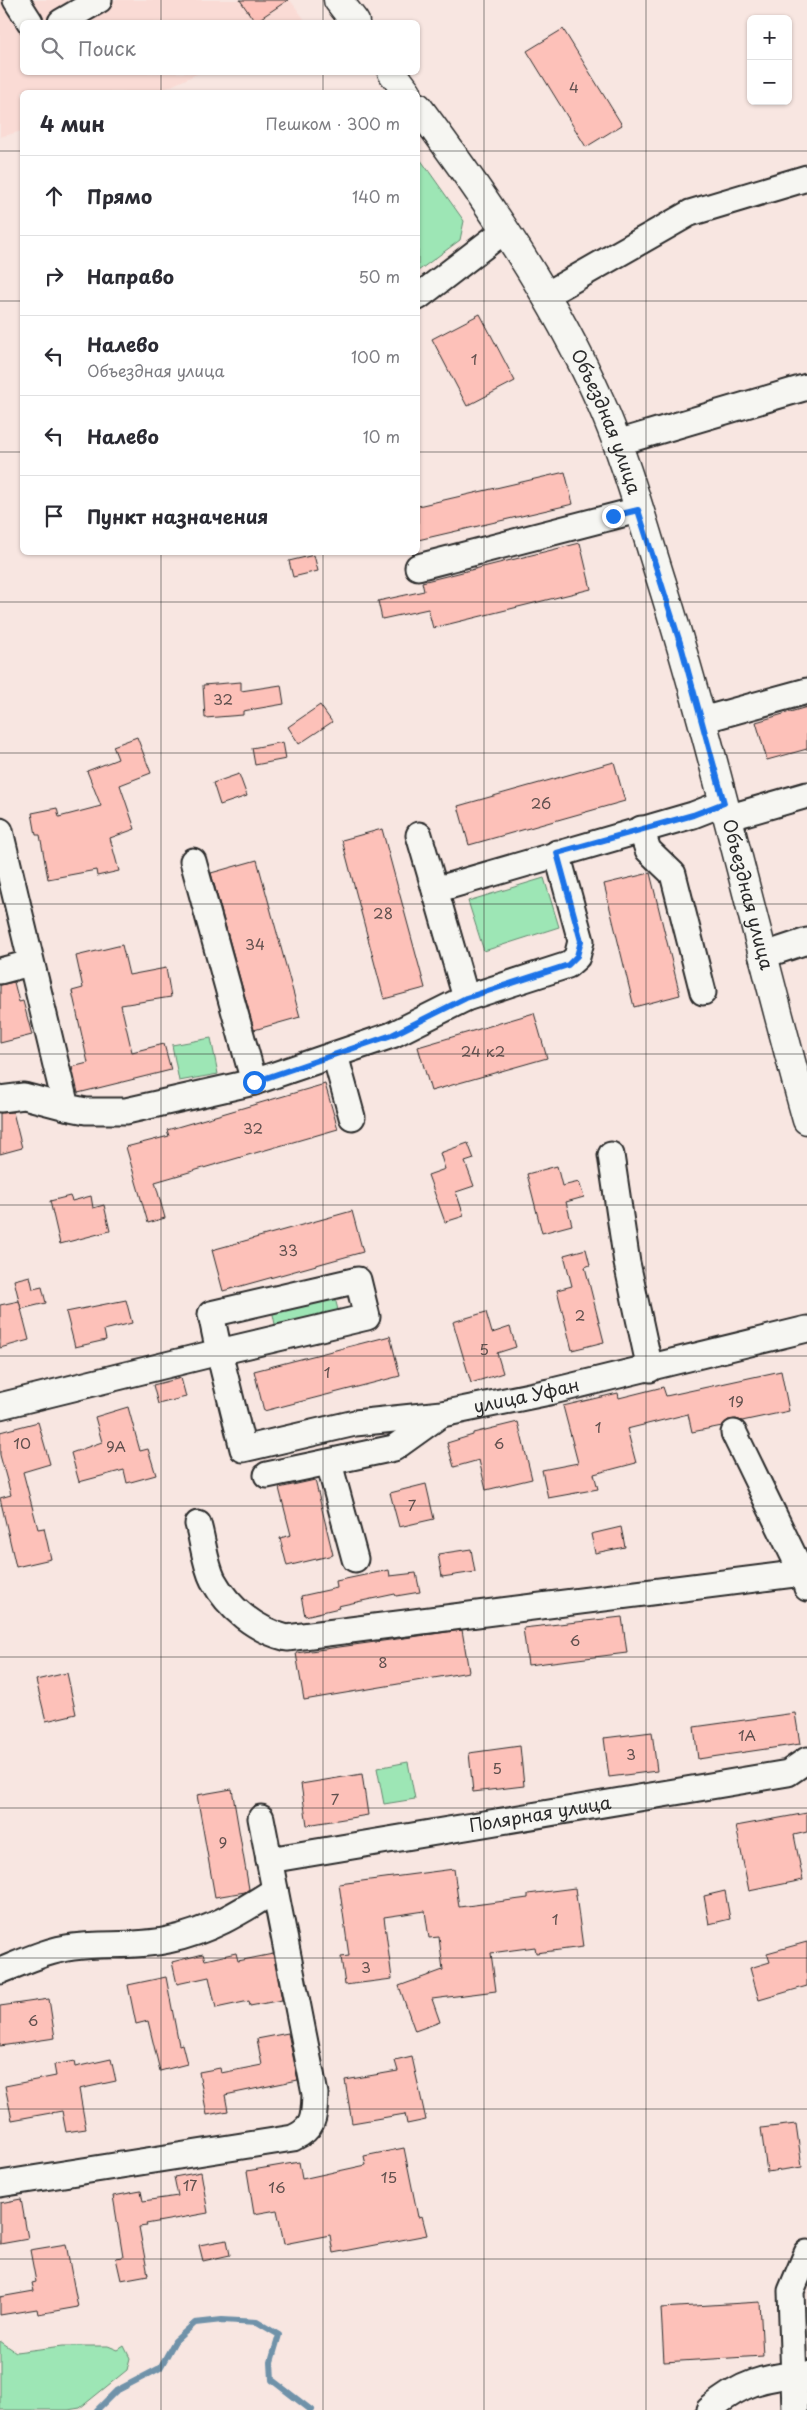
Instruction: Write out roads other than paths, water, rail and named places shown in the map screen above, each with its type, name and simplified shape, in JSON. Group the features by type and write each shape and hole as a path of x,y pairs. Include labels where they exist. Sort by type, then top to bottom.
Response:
{"main road":[{"path":"338,0 353,20"},
{"path":"394,75 406,90"},
{"name":"Объездная улица","path":"420,110 505,230 546,295 582,363 617,443 702,720 762,956 807,1120"}],"street":[{"path":"16,0 29,20"},
{"path":"64,20 99,0"},
{"path":"546,295 690,213 807,178"},
{"path":"420,296 505,230"},
{"path":"617,443 807,387"},
{"path":"418,567 638,510"},
{"path":"702,720 807,691"},
{"path":"435,890 641,829 726,810 807,795"},
{"path":"641,829 648,850 673,874 703,992"},
{"path":"0,832 10,919 30,963 66,1107"},
{"path":"419,835 466,998"},
{"path":"0,1098 24,1096 86,1111 126,1111 254,1082 336,1056 392,1035 466,998 568,965 577,956 581,941 557,853"},
{"path":"193,861 254,1082"},
{"path":"762,956 807,941"},
{"path":"0,971 30,963"},
{"path":"336,1056 352,1117"},
{"path":"611,1155 627,1263 650,1369"},
{"path":"0,1406 367,1317 358,1280 211,1314 220,1352"},
{"name":"улица Уфан","path":"220,1352 242,1449 355,1422 442,1414 650,1369 807,1329"},
{"path":"267,1475 394,1448 442,1414"},
{"path":"198,1524 212,1579 226,1598 243,1616 266,1633 287,1638 805,1581 734,1433"},
{"path":"329,1463 355,1559"},
{"name":"Полярная улица","path":"269,1860 788,1773 807,1760"},
{"path":"0,2184 293,2138 304,2133 312,2124 316,2094 261,1818"},
{"path":"0,1971 71,1947 139,1944 168,1940 203,1930 228,1919 275,1890"},
{"path":"795,2410 801,2374 791,2291 807,2253"},
{"path":"709,2410 726,2396 746,2384 765,2378 801,2374"}],"waterway":[{"path":"97,2410 116,2391 160,2368 175,2341 195,2323 222,2320 257,2322 279,2335 271,2362 272,2380 311,2410"}]}
